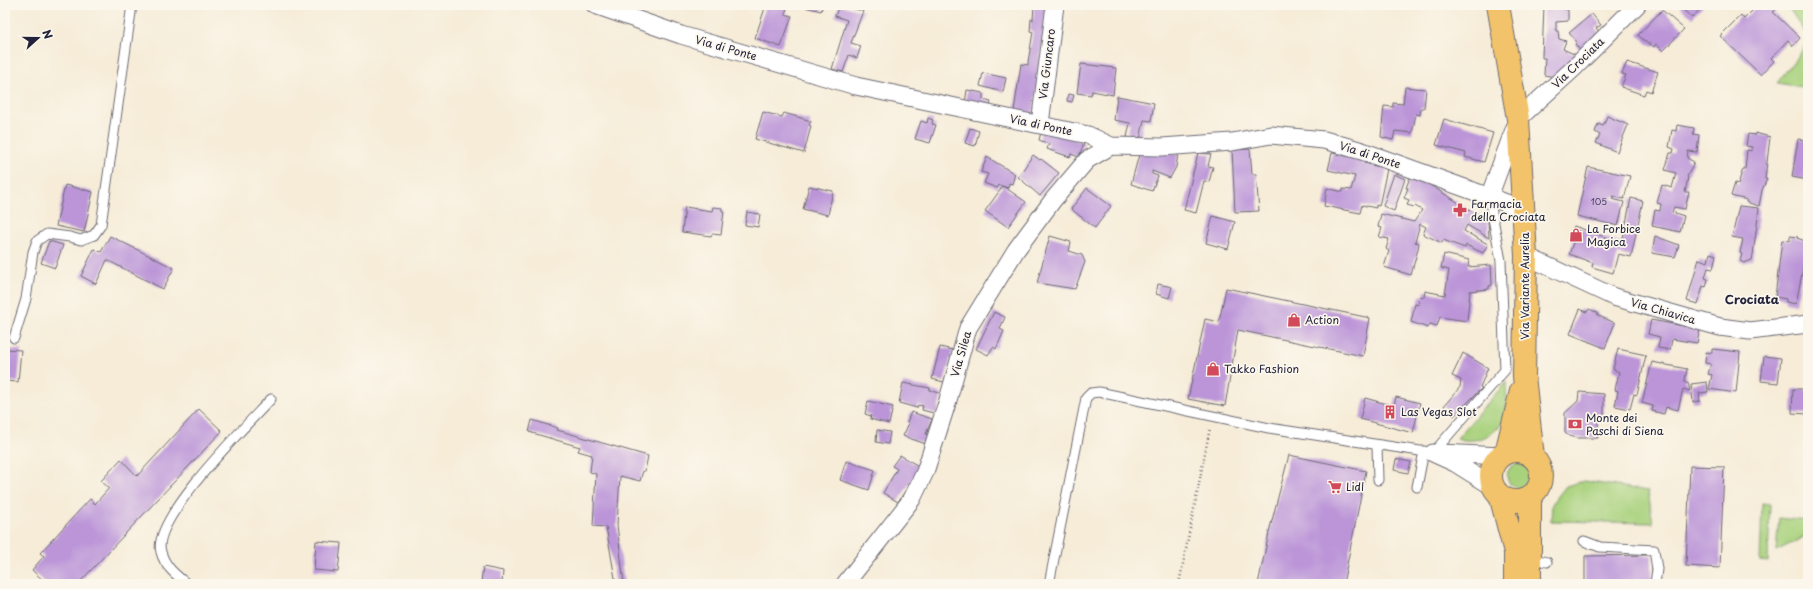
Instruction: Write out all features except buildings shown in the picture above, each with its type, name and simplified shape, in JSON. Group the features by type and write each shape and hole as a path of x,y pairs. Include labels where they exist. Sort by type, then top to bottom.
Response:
{"main road":[{"name":"Via Variante Aurelia","path":"1498,5 1518,119 1524,209 1526,256 1524,376 1533,457 1540,467 1541,479 1536,492 1530,496"},
{"name":"Via Variante Aurelia","path":"1515,584 1515,552 1497,492 1492,482 1493,467 1503,454 1524,376"},
{"path":"1503,454 1520,451 1533,457"},
{"path":"1497,492 1507,499 1515,501 1523,500 1530,496 1538,560 1530,584"}],"street":[{"name":"Via di Ponte","path":"595,5 681,35 856,86 1088,135 1111,146 1162,147 1232,142 1271,135 1324,140 1362,150 1524,209"},
{"name":"Via Giuncaro","path":"1040,124 1055,5"},
{"name":"Via Crociata","path":"1518,119 1573,69 1637,5"},
{"path":"1489,197 1518,119"},
{"name":"Via Silea","path":"845,584 912,499 925,472 948,400 968,328 1016,250 1053,200 1087,160 1111,146"},
{"name":"Via Chiavica","path":"1526,256 1614,297 1720,327 1750,331 1808,324"},
{"path":"1429,452 1503,454"},
{"path":"1429,452 1455,463 1497,492"}],"lane":[{"path":"14,338 26,300 33,252 37,241 47,234 81,240 94,234 101,225 132,5"},
{"path":"1417,487 1429,452 1505,370 1501,261 1489,197"},
{"path":"1049,584 1086,398 1090,393 1099,392 1269,428 1289,430 1376,446 1429,452"},
{"path":"187,584 171,572 160,551 163,530 185,494 271,400"},
{"path":"1376,446 1378,480"},
{"path":"1584,541 1600,547 1654,550 1657,569 1655,584"}],"path":[{"path":"1179,584 1211,425"}],"green space":[{"path":"1787,5 1808,5 1808,88 1777,83 1806,45 1807,36"},
{"path":"1506,382 1506,413 1499,426 1487,436 1479,439 1464,440 1457,438"},
{"path":"1519,464 1528,467 1531,476 1528,485 1519,488 1510,485 1507,476 1510,467"},
{"path":"1584,481 1648,491 1653,523 1551,521 1552,504 1566,486"},
{"path":"1762,503 1770,504 1768,562 1760,561"},
{"path":"1779,518 1808,521 1808,535 1776,551"}],"place":[{"name":"Farmacia della Crociata","path":"1460,210"},
{"name":"La Forbice Magica","path":"1576,235"},
{"name":"Action","path":"1294,320"},
{"name":"Takko Fashion","path":"1213,369"},
{"name":"Las Vegas Slot","path":"1390,412"},
{"name":"Monte dei Paschi di Siena","path":"1575,424"},
{"name":"Lidl","path":"1335,487"}],"district":[{"name":"Crociata","path":"1752,300"}]}
